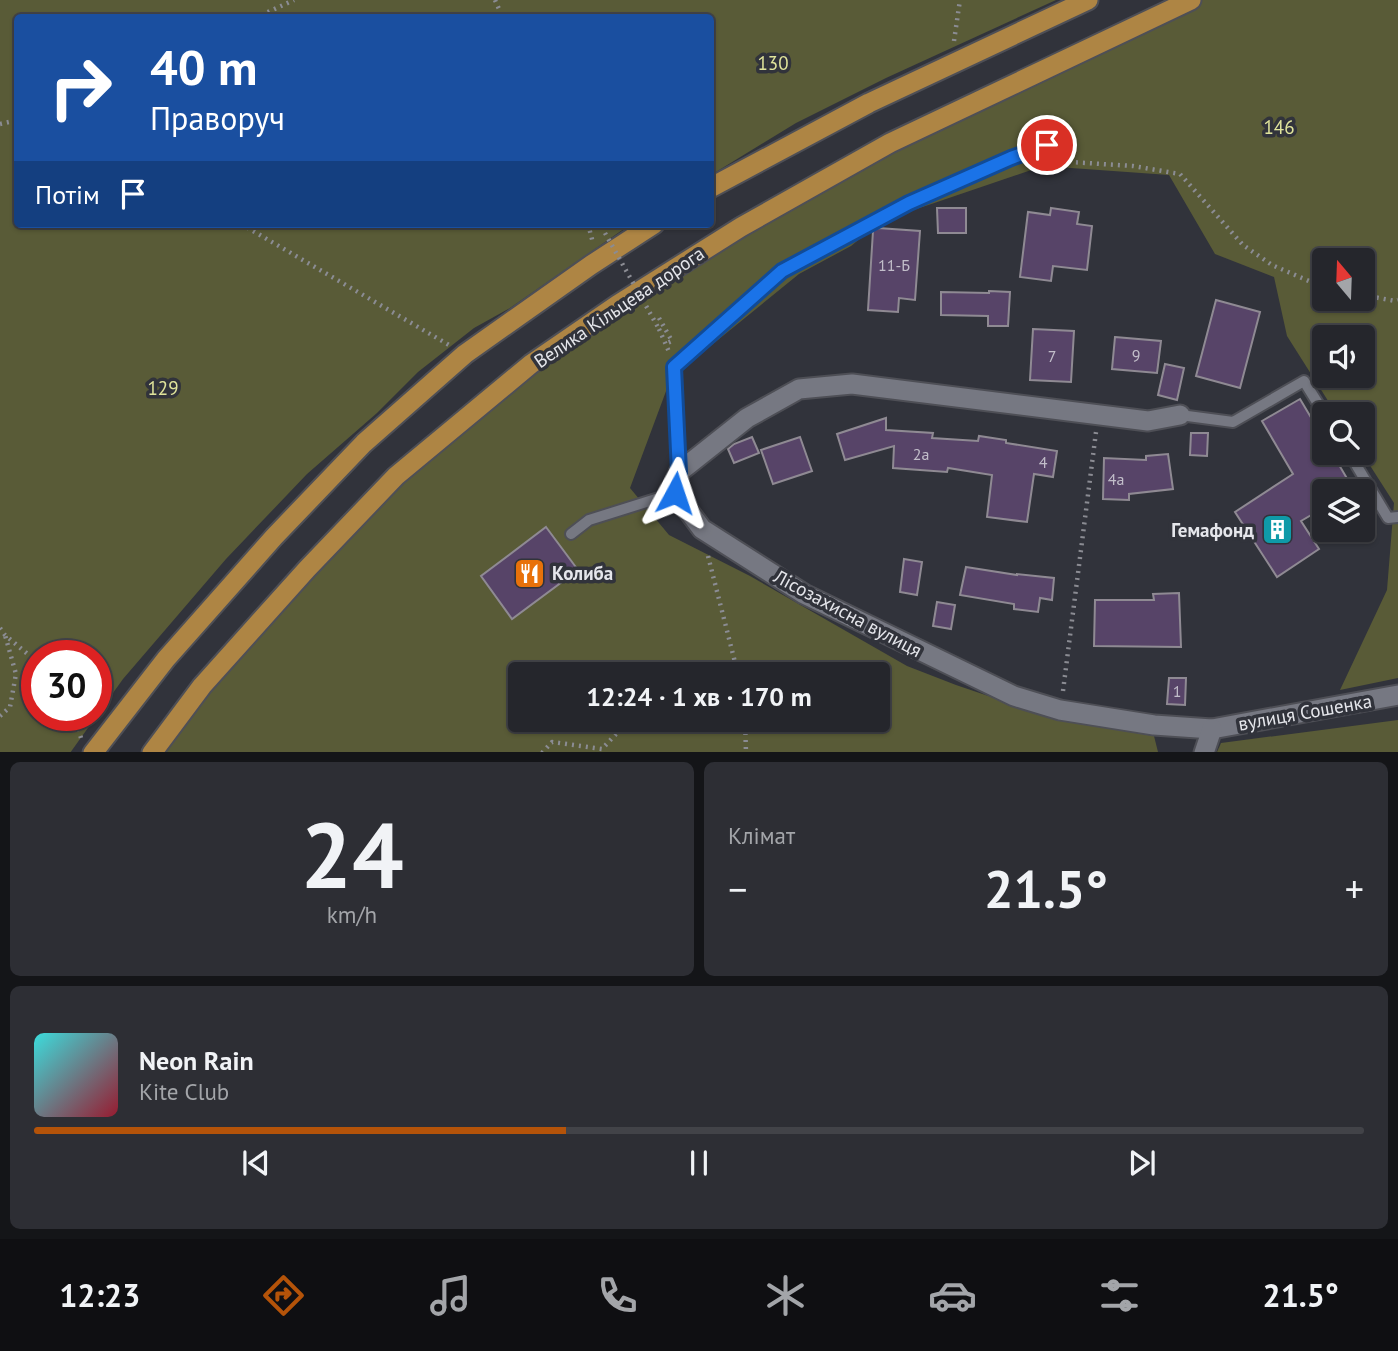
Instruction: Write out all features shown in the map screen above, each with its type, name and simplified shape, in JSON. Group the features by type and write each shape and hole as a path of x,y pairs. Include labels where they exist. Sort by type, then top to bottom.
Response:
{"main road":[{"path":"714,186 869,103 1088,0"},
{"name":"Велика Кільцева дорога","path":"152,752 202,686 307,569 396,476 531,364 617,305 741,227 890,143 1191,0"},
{"path":"93,752 166,659 274,537 364,443 465,354 648,228"}],"street":[{"path":"675,493 679,472 747,418 799,389 852,384 1148,421 1180,415"},
{"name":"Лісозахисна вулиця","path":"675,493 702,529 804,594 1014,696 1060,710 1154,725 1212,729"},
{"name":"вулиця Сошенка","path":"1212,729 1398,695"},
{"path":"1204,752 1212,729"}],"lane":[{"path":"679,472 674,367 782,271 909,203 1011,158 1065,139"},
{"path":"1180,415 1233,422 1304,381 1317,402"},
{"path":"1356,465 1388,518 1398,517"},
{"path":"571,534 589,520 675,493"}],"path":[{"path":"264,14 294,0"},
{"path":"953,47 960,0"},
{"path":"1046,160 1133,166 1180,174 1243,245 1272,265 1312,282"},
{"path":"249,228 465,354"},
{"path":"589,228 594,249"},
{"path":"602,228 663,337"},
{"path":"1376,297 1398,300"},
{"path":"659,318 672,341 667,343"},
{"path":"1060,710 1098,414"},
{"path":"702,529 735,662"},
{"path":"0,628 21,649"},
{"path":"0,716 10,707 16,674 5,635"},
{"path":"542,752 552,742 602,749 618,732"},
{"path":"745,732 746,752"}],"green space":[{"name":"129","path":"0,0 1056,0 886,78 796,123 714,173 714,14 14,14 14,228 625,228 510,308 474,328 418,372 377,413 307,474 226,559 112,694 112,640 21,640 21,731 86,731 71,752 0,752"},
{"name":"146","path":"1191,0 1398,0 1398,678 1340,690 1387,590 1394,503 1370,465 1375,465 1375,402 1329,402 1320,388 1375,388 1375,325 1312,325 1312,376 1287,336 1274,277 1215,254 1169,175 1043,166 899,215 873,228 851,246 799,274 692,361 675,367 630,488 669,535 750,576 907,666 1059,720 1154,736 1158,752 153,752 307,569 487,400 741,227"},
{"path":"1398,720 1398,752 1217,752 1221,743"}],"building":[{"path":"937,208 966,208 966,233 938,233"},
{"path":"1051,208 1079,212 1077,224 1092,226 1087,270 1053,266 1051,281 1020,277 1028,212 1050,215"},
{"path":"878,228 920,231 915,300 899,298 898,312 868,310 873,231"},
{"path":"941,292 1010,292 1008,326 988,326 988,316 941,315"},
{"path":"1216,300 1260,312 1240,388 1196,376"},
{"path":"1033,329 1074,331 1071,382 1030,380"},
{"path":"1115,337 1161,341 1157,373 1112,369"},
{"path":"1165,364 1184,368 1177,400 1158,395"},
{"path":"1300,399 1312,419 1312,465 1339,465 1347,479 1312,479 1312,515 1301,521 1312,542 1319,549 1277,577 1235,512 1293,474 1262,421"},
{"path":"886,418 886,430 933,433 932,438 978,441 979,436 1057,451 1053,477 1034,474 1027,522 987,517 992,475 948,468 947,472 893,468 894,446 845,460 837,434"},
{"path":"1191,433 1208,433 1207,456 1190,455"},
{"path":"752,437 759,453 734,463 728,449"},
{"path":"800,437 812,471 773,484 761,450"},
{"path":"1168,454 1173,489 1129,494 1129,500 1103,499 1104,458 1146,460 1146,456"},
{"name":"Колиба","path":"546,527 578,570 512,619 481,576"},
{"path":"904,559 922,562 917,595 900,592"},
{"path":"966,567 1054,578 1052,600 1040,598 1038,612 1014,609 1014,604 960,595"},
{"path":"1179,593 1181,647 1094,646 1095,600 1154,600 1153,594"},
{"path":"937,602 955,605 951,629 933,626"},
{"path":"1169,678 1186,678 1185,705 1167,704"}],"place":[{"name":"Гемафонд","path":"1277,530"},
{"name":"Колиба","path":"529,573"}],"route":[{"path":"675,493 679,472 674,367 782,271 909,203 1047,145"}],"park label":[{"name":"130","path":"773,63"}]}
